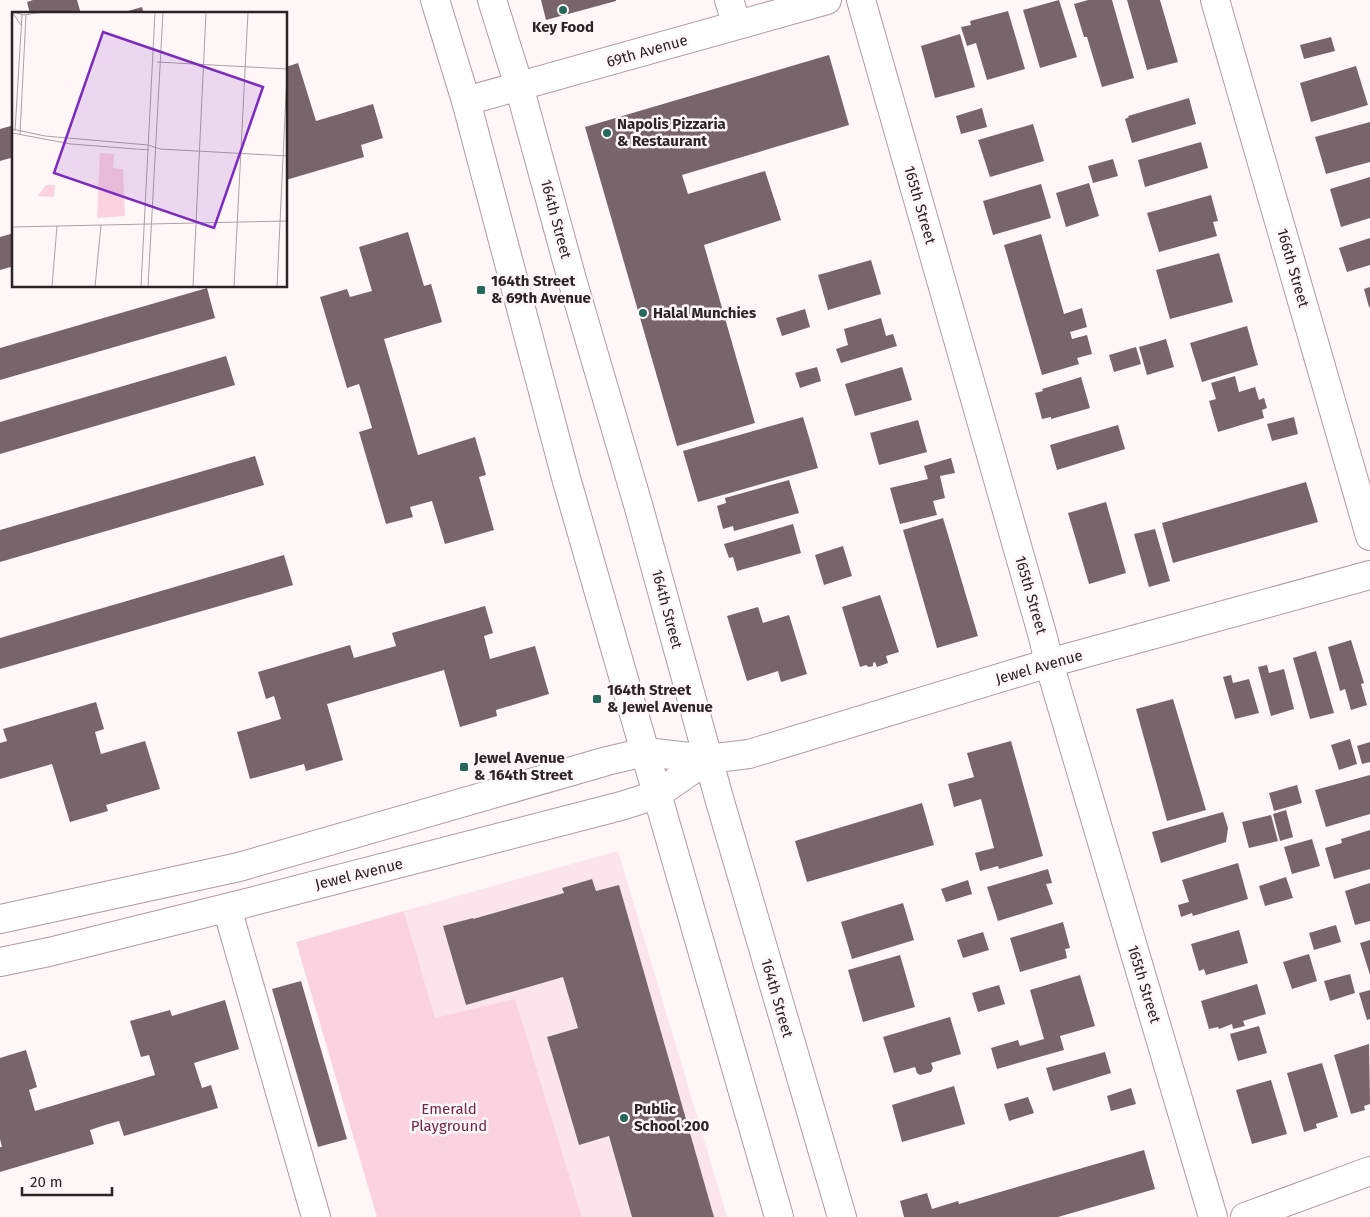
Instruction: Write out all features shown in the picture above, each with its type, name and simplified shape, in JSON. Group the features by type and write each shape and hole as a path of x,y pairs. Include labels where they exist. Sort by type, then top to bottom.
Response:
{"street":[{"path":"436,0 466,101 564,468 656,795 779,1217"},
{"name":"164th Street","path":"492,0 519,86 708,759 842,1217"},
{"name":"69th Avenue","path":"466,101 519,86 733,13 827,0"},
{"name":"165th Street","path":"861,0 1049,663 1214,1217"},
{"name":"166th Street","path":"1215,0 1370,536"},
{"name":"Jewel Avenue","path":"0,919 239,867 645,752 708,759 750,754 1049,663 1370,575"},
{"name":"Jewel Avenue","path":"0,962 50,952 228,908 621,806 656,795 708,759"},
{"path":"228,908 316,1217"},
{"path":"1245,1217 1370,1170"}],"shaded area":[{"name":"Public School 200","path":"618,851 727,1217 582,1217 515,1000 435,1019 404,911"}],"green space":[{"name":"Emerald Playground","path":"404,911 435,1018 515,999 582,1217 377,1217 296,942"}],"building":[{"path":"33,0 77,0 80,12 30,12 27,2"},
{"name":"Key Food","path":"541,0 616,0 616,1 546,20"},
{"path":"1059,0 1077,57 1040,68 1023,10"},
{"path":"1088,0 1112,0 1134,78 1102,87 1087,37 1084,37 1074,4"},
{"path":"1127,0 1160,0 1178,62 1147,70"},
{"path":"142,7 143,12 124,12"},
{"path":"1008,11 1025,69 987,80 976,43 967,46 961,27 971,25 970,21"},
{"path":"960,34 975,87 935,98 921,46"},
{"path":"1331,37 1335,51 1304,59 1300,45"},
{"path":"829,55 849,125 682,175 688,194 765,171 781,220 704,245 755,423 677,446 585,127"},
{"path":"298,63 316,121 373,104 383,138 361,145 364,157 288,179 288,66"},
{"path":"1356,66 1368,105 1311,122 1300,83"},
{"path":"1189,98 1196,124 1132,143 1125,119 1128,116"},
{"path":"982,108 987,127 961,134 956,116"},
{"path":"1370,122 1370,162 1326,174 1315,137"},
{"path":"1033,124 1044,161 990,177 978,140"},
{"path":"12,126 12,158 0,161 0,129"},
{"path":"1201,142 1208,168 1145,187 1138,160"},
{"path":"1113,159 1118,176 1093,183 1088,166"},
{"path":"1370,177 1370,218 1341,227 1330,189"},
{"path":"1089,183 1099,216 1066,227 1056,193"},
{"path":"1041,184 1051,218 993,235 983,201"},
{"path":"1211,195 1218,221 1213,222 1217,236 1159,252 1147,213"},
{"path":"408,232 424,286 431,284 442,322 384,339 418,455 475,437 486,475 479,477 494,530 445,544 432,501 410,507 413,517 386,524 359,432 372,428 366,407 359,384 347,388 320,297 347,289 350,297 372,291 359,247"},
{"path":"12,234 12,267 0,270 0,237"},
{"path":"1041,234 1064,314 1082,308 1087,327 1070,332 1072,339 1087,335 1092,354 1077,358 1079,364 1042,375 1004,245"},
{"path":"1370,238 1370,265 1347,272 1339,248"},
{"path":"1219,253 1233,302 1170,319 1156,270"},
{"path":"871,260 881,294 828,310 818,275"},
{"path":"1370,287 1370,307 1369,307 1364,289"},
{"path":"207,288 215,318 0,380 0,348"},
{"path":"805,309 810,327 782,336 776,318"},
{"path":"881,318 886,336 893,334 897,346 841,363 836,349 848,345 844,329"},
{"path":"1247,326 1258,365 1202,382 1190,343"},
{"path":"1166,339 1174,367 1147,375 1139,347"},
{"path":"1136,347 1141,364 1114,372 1109,355"},
{"path":"226,356 235,385 0,454 0,422"},
{"path":"817,367 821,381 800,388 795,373"},
{"path":"902,367 912,400 855,416 845,384"},
{"path":"1235,376 1239,392 1255,387 1259,400 1264,398 1267,408 1262,410 1264,418 1218,432 1209,401 1216,399 1211,383"},
{"path":"1081,377 1090,408 1051,419 1051,417 1042,419 1035,393"},
{"path":"803,417 818,468 698,502 683,451"},
{"path":"1294,417 1298,434 1272,441 1267,424"},
{"path":"918,420 927,452 879,465 870,433"},
{"path":"1118,425 1125,449 1057,470 1050,445"},
{"path":"255,456 264,485 0,562 0,530"},
{"path":"951,458 955,473 940,476 945,498 933,501 937,515 900,524 890,488 928,479 924,466"},
{"path":"789,480 799,513 734,531 733,526 723,529 717,506 726,503 725,498"},
{"path":"1306,482 1318,522 1173,563 1162,523"},
{"path":"1106,502 1126,573 1089,584 1068,513"},
{"path":"943,518 978,636 937,648 903,530"},
{"path":"793,524 801,553 737,571 733,557 729,558 724,544"},
{"path":"1155,529 1170,581 1149,587 1134,534"},
{"path":"843,546 852,576 824,585 815,555"},
{"path":"284,555 293,585 0,669 0,638"},
{"path":"880,595 899,652 886,656 888,663 877,667 875,662 873,666 869,667 866,665 860,667 842,607"},
{"path":"485,606 493,633 484,636 490,659 535,646 549,694 496,710 497,716 460,727 444,670 327,704 343,760 306,771 304,764 250,779 237,732 281,719 274,696 266,699 258,672 350,645 354,658 396,646 392,633"},
{"path":"758,607 763,623 789,615 807,674 781,682 778,671 747,681 727,616"},
{"path":"1351,640 1364,683 1361,684 1367,705 1351,710 1345,689 1340,691 1328,647"},
{"path":"1316,651 1334,713 1310,719 1293,658"},
{"path":"1267,665 1269,673 1284,669 1294,709 1271,716 1258,667"},
{"path":"1231,675 1233,683 1249,679 1259,713 1235,719 1223,677"},
{"path":"1173,699 1206,810 1167,821 1136,709"},
{"path":"96,702 104,729 95,732 101,754 145,741 160,789 106,805 108,811 70,822 52,764 0,779 0,743 7,741 3,729"},
{"path":"1350,739 1357,764 1339,770 1331,745"},
{"path":"1011,741 1043,856 999,869 998,866 980,871 975,853 994,848 981,799 954,807 948,784 974,777 967,753"},
{"path":"1370,742 1370,762 1362,764 1357,746"},
{"path":"1370,775 1370,814 1326,827 1315,790"},
{"path":"1297,785 1302,803 1274,811 1269,793"},
{"path":"922,803 934,845 807,882 795,841"},
{"path":"1286,810 1293,837 1280,841 1273,814"},
{"path":"1223,812 1228,828 1226,842 1161,863 1152,832"},
{"path":"1271,815 1278,841 1249,848 1242,822"},
{"path":"1370,830 1370,869 1334,879 1325,848 1342,843 1341,839"},
{"path":"1312,839 1320,866 1292,874 1284,847"},
{"path":"1238,863 1248,899 1193,916 1192,913 1181,917 1178,905 1189,902 1182,880"},
{"path":"1048,869 1052,883 1046,884 1053,904 998,921 987,887"},
{"path":"1286,877 1293,898 1265,906 1259,886"},
{"name":"Public School 200","path":"592,879 596,891 619,885 714,1217 632,1217 609,1136 579,1145 547,1037 578,1028 563,977 466,1005 443,926 564,893 562,888"},
{"path":"968,880 972,894 946,902 941,889"},
{"path":"1370,883 1370,921 1355,925 1345,891"},
{"path":"903,903 914,940 852,959 841,922"},
{"path":"1063,922 1070,948 1065,949 1067,958 1020,972 1010,938"},
{"path":"1336,925 1341,942 1314,950 1309,933"},
{"path":"1239,930 1248,963 1206,975 1204,969 1199,971 1191,944"},
{"path":"983,932 989,950 963,958 957,940"},
{"path":"1370,940 1370,975 1360,943"},
{"path":"1309,954 1317,981 1292,989 1283,962"},
{"path":"900,955 915,1007 863,1022 848,970"},
{"path":"1350,974 1355,993 1330,1001 1324,981"},
{"path":"1080,975 1095,1026 1060,1036 1064,1050 997,1069 991,1048 1018,1040 1020,1046 1044,1039 1030,990"},
{"path":"301,981 347,1139 318,1147 272,989"},
{"path":"1257,984 1266,1014 1243,1021 1245,1026 1233,1029 1232,1024 1219,1029 1218,1027 1209,1029 1201,1001"},
{"path":"999,985 1005,1004 978,1012 972,993"},
{"path":"1370,990 1370,1019 1367,1020 1359,993"},
{"path":"225,1000 239,1049 194,1063 202,1088 211,1085 218,1108 124,1136 119,1121 105,1125 90,1130 94,1144 0,1172 0,1147 2,1147 0,1139 0,1058 26,1050 37,1087 29,1090 35,1111 155,1075 149,1055 141,1057 130,1021 170,1010 172,1016"},
{"path":"950,1017 961,1054 931,1063 933,1068 931,1072 920,1075 915,1067 894,1073 883,1037"},
{"path":"1259,1026 1267,1053 1238,1061 1230,1034"},
{"path":"1369,1044 1370,1104 1364,1106 1365,1110 1351,1114 1334,1055"},
{"path":"1105,1052 1111,1073 1053,1091 1046,1068"},
{"path":"1322,1063 1338,1117 1316,1124 1317,1128 1304,1132 1287,1073"},
{"path":"1271,1080 1287,1134 1252,1144 1236,1090"},
{"path":"954,1086 965,1124 902,1142 892,1105"},
{"path":"1131,1088 1136,1104 1111,1111 1107,1096"},
{"path":"1028,1097 1034,1113 1009,1121 1004,1104"},
{"path":"1144,1150 1155,1189 1058,1217 904,1217 900,1201 927,1193 932,1209 958,1201 959,1204"}],"place":[{"name":"Key Food","path":"563,10"},
{"name":"Napolis Pizzaria & Restaurant","path":"607,133"},
{"name":"164th Street & 69th Avenue","path":"481,290"},
{"name":"Halal Munchies","path":"643,313"},
{"name":"164th Street & Jewel Avenue","path":"597,699"},
{"name":"Jewel Avenue & 164th Street","path":"464,767"},
{"name":"Public School 200","path":"624,1118"}]}
